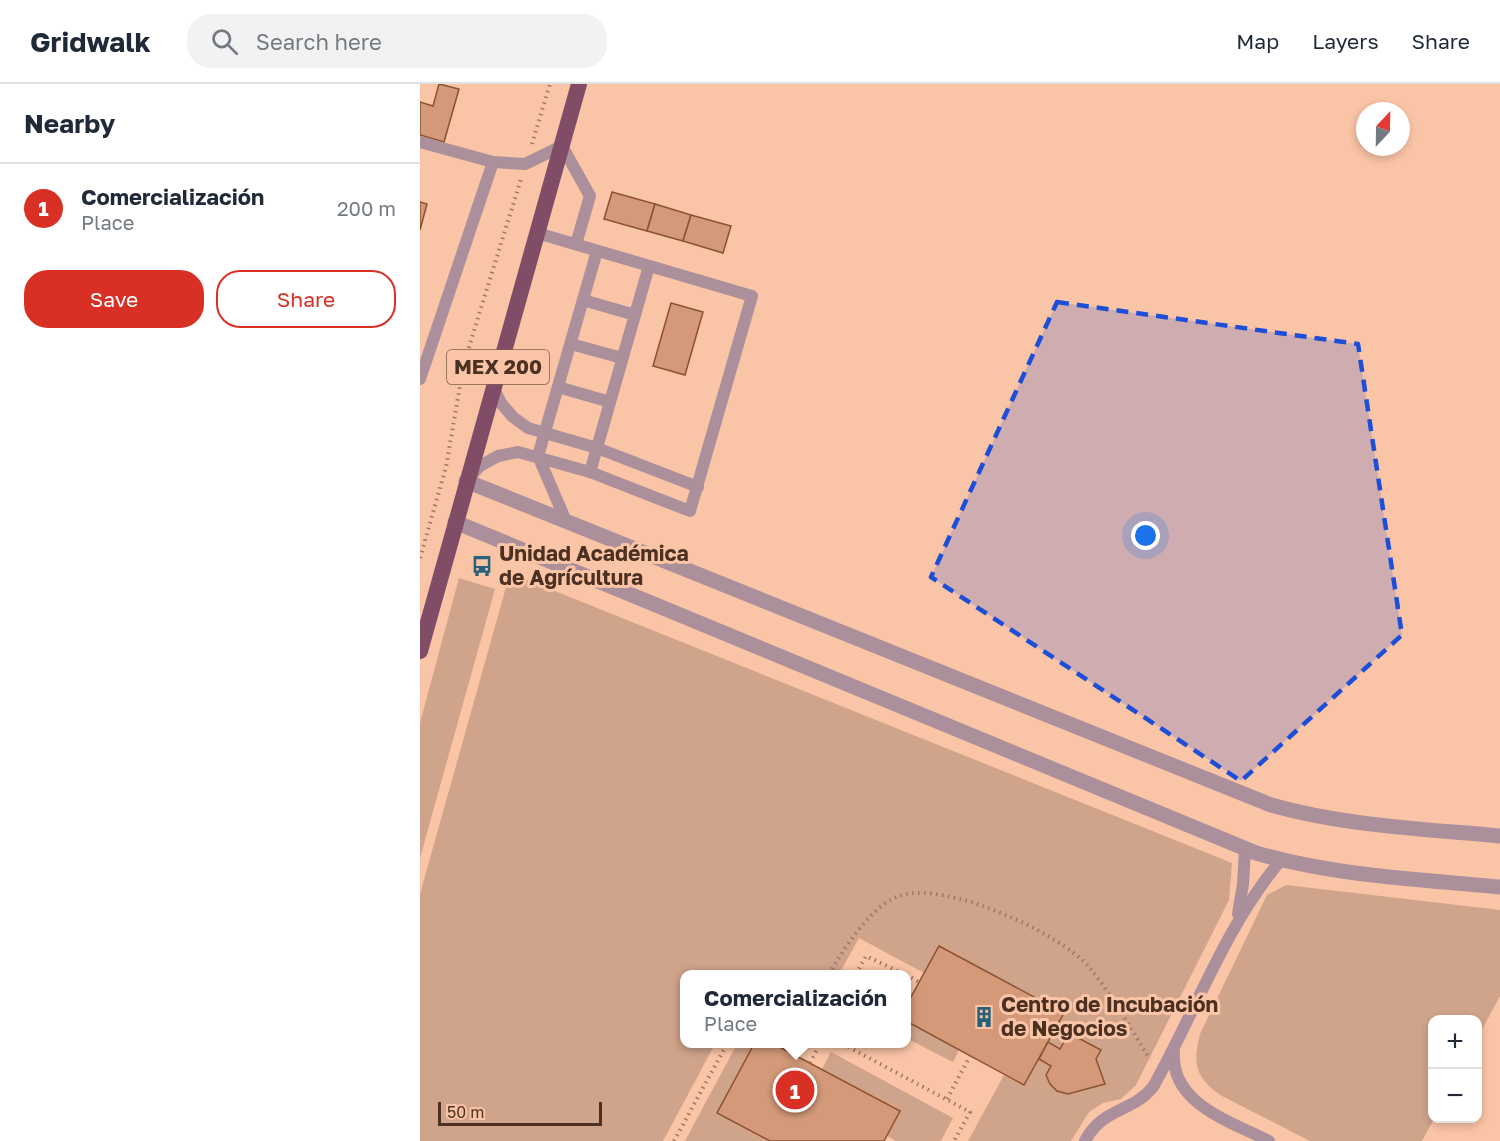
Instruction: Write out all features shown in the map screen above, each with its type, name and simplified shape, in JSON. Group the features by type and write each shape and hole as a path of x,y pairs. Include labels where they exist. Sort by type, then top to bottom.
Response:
{"highway":[{"name":"MEX 200","path":"420,651 425,619 455,522 579,84"}],"street":[{"path":"466,481 1271,806 1307,816 1500,836"},
{"path":"455,522 1245,849 1281,860 1335,871 1500,887"}],"lane":[{"path":"420,142 493,162 525,164 562,146 590,196 576,244"},
{"path":"420,379 493,162"},
{"path":"466,481 480,466 498,456 518,452 590,472 690,511 698,487 752,296 537,233"},
{"path":"566,522 538,456 597,251"},
{"path":"590,472 649,266"},
{"path":"583,300 635,315"},
{"path":"571,344 622,358"},
{"path":"493,387 501,403 513,417 528,428 597,448 698,487"},
{"path":"558,387 610,402"},
{"path":"1236,921 1244,884 1245,849"},
{"path":"1088,1138 1104,1116 1144,1098 1160,1074 1236,921 1258,888 1281,860"},
{"path":"1178,1039 1174,1052 1174,1067 1186,1094 1197,1104 1269,1141"}],"path":[{"path":"420,558 446,467 464,363 550,84"},
{"path":"832,970 850,940 877,911 902,895 942,893 989,909 1042,932 1089,966 1160,1074"},
{"path":"859,970 866,956 895,970"},
{"path":"911,978 919,982"},
{"path":"674,1141 725,1048"},
{"path":"810,1063 818,1048"},
{"path":"851,1048 970,1112 954,1141"},
{"path":"947,1099 970,1056"}],"highlighted area":[{"path":"1057,302 1358,344 1402,635 1241,781 931,577"}],"shaded area":[{"path":"510,573 1232,863 1229,900 1136,1085 1121,1099 1103,1103 1089,1112 1071,1141 968,1141 1004,1075 1024,1085 1039,1059 1051,1066 1046,1075 1057,1091 1068,1094 1105,1084 1069,1033 1060,1049 1048,1042 1063,1013 939,946 924,973 859,938 841,970 680,970 680,1048 713,1048 663,1141 420,1141 420,894"},
{"path":"459,578 495,589 420,858 420,723"},
{"path":"1286,885 1500,910 1500,996 1482,1030 1482,1015 1428,1015 1428,1123 1432,1123 1422,1141 1310,1141 1222,1096 1202,1077 1198,1070 1196,1054 1200,1034 1267,895"},
{"path":"911,1024 959,1050 953,1062 911,1041"},
{"path":"735,1048 752,1048 717,1113 770,1141 685,1141"},
{"path":"782,1048 804,1048 799,1057"},
{"path":"831,1052 953,1118 941,1141 896,1141 887,1136 899,1111 822,1069"}],"building":[{"path":"439,84 459,89 444,142 420,135 420,102 433,106"},
{"path":"612,192 655,204 647,231 604,219"},
{"path":"420,202 427,204 420,230"},
{"path":"655,204 691,215 683,241 647,231"},
{"path":"691,215 731,226 723,253 683,241"},
{"path":"671,303 703,312 685,375 653,366"},
{"name":"Centro de Incubación de Negocios","path":"939,946 1064,1013 1024,1085 911,1024 911,997"},
{"path":"1069,1033 1101,1050 1096,1059 1105,1084 1068,1094 1057,1091 1050,1084 1046,1075 1051,1066 1039,1059 1048,1042 1060,1049"},
{"path":"752,1048 782,1048 900,1111 884,1141 770,1141 717,1113"}],"place":[{"name":"Unidad Académica de Agrícultura","path":"482,566"},
{"name":"Centro de Incubación de Negocios","path":"984,1017"},
{"name":"Comercialización","path":"795,1090"}]}
